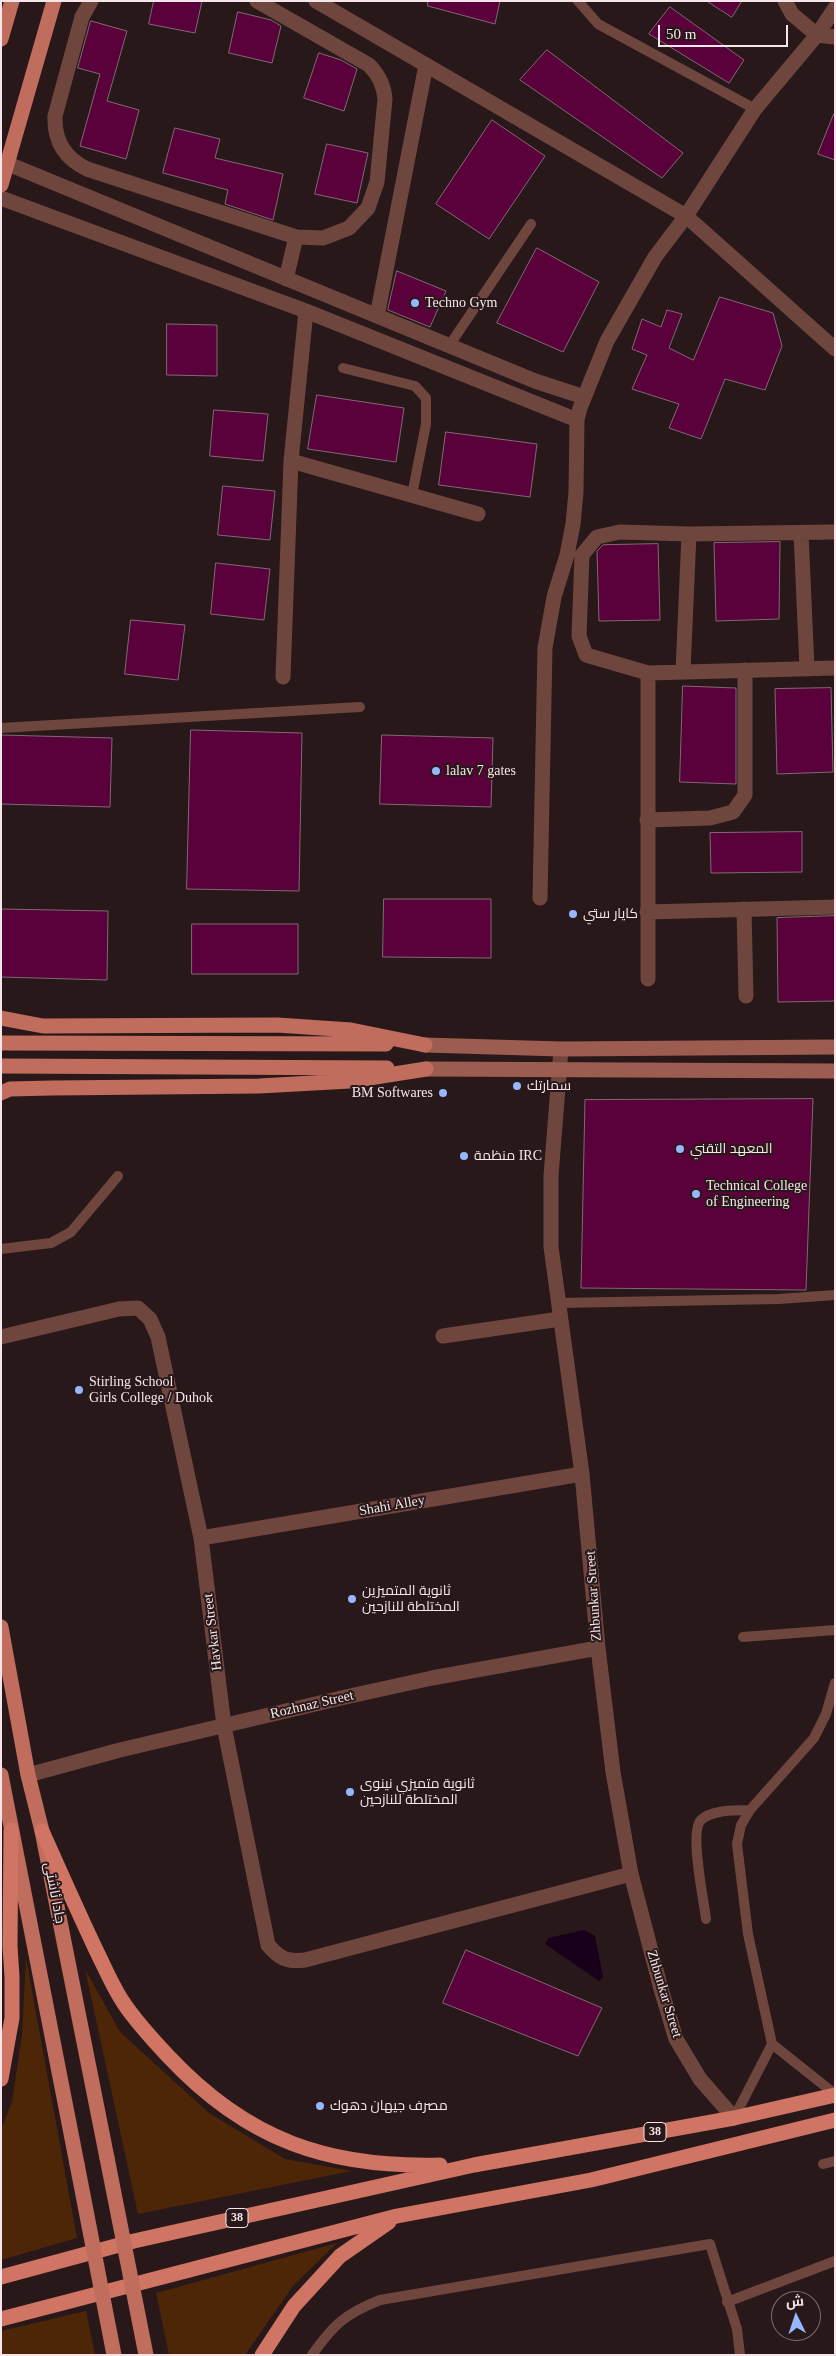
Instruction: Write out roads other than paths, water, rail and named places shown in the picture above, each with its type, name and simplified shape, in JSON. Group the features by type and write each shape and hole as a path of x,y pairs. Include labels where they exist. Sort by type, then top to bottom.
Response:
{"highway":[{"path":"1,2079 12,2018 10,1946 11,1830"},
{"path":"42,1831 85,1927 123,2002 155,2042 210,2097 230,2112 278,2139 306,2150 346,2159 397,2166 474,2165"},
{"name":"38","path":"1,2277 134,2241 474,2165 734,2118 835,2094"},
{"name":"38","path":"1,2319 397,2216 591,2180 835,2120"},
{"path":"262,2355 294,2306 340,2256 397,2216"}],"main road":[{"path":"1,39 4,17 12,1"},
{"path":"1,185 54,1"},
{"path":"1,1018 43,1026 277,1025 351,1030 425,1044"},
{"path":"1,1043 425,1044 561,1049 835,1047"},
{"path":"1,1066 835,1070"},
{"path":"1,1093 10,1089 259,1086 350,1082 426,1069"},
{"name":"جادا ئاشتی","path":"1,1627 28,1775 42,1831 146,2355"},
{"path":"1,1776 114,2355"}],"street":[{"path":"91,1 82,17 55,116 59,144 70,159 87,169 296,237 323,238 349,228 368,208 377,182 385,99 384,89 380,79 369,65 257,1"},
{"path":"316,1 686,216 835,350"},
{"path":"785,1 792,14 817,35 835,37"},
{"path":"540,898 545,648 554,597 567,555 572,524 576,492 577,420 584,397 607,341 654,257 686,216 755,109 817,35 835,8"},
{"path":"377,316 426,65"},
{"path":"6,163 535,381 584,397"},
{"path":"1,198 306,311 577,420"},
{"path":"286,279 296,237"},
{"path":"283,677 291,461 306,311"},
{"path":"527,401 535,381"},
{"path":"291,461 478,514"},
{"path":"835,532 689,534 620,532 597,537 582,556 579,636 586,655 648,673 835,668"},
{"path":"801,533 807,668"},
{"path":"684,671 689,534"},
{"path":"647,820 710,818 733,812 745,795 745,670"},
{"path":"648,673 648,979"},
{"path":"647,912 835,907"},
{"path":"744,909 746,996"},
{"name":"Zhbunkar Street","path":"561,1049 551,1176 551,1247 582,1474 598,1648 613,1772 631,1874 676,2039 700,2079 734,2118"},
{"name":"Havkar Street","path":"1,1338 119,1309 138,1308 150,1319 158,1337 201,1538 224,1726 268,1945 278,1957 290,1962 305,1960 631,1874"},
{"path":"444,1336 560,1319"},
{"name":"Shahi Alley","path":"201,1538 582,1474"},
{"name":"Rozhnaz Street","path":"28,1775 224,1726 432,1678 598,1648"}],"lane":[{"path":"578,1 598,24 755,109"},
{"path":"449,346 531,224"},
{"path":"343,368 415,386 426,398 426,424 412,495"},
{"path":"1,728 360,707"},
{"path":"1,1249 51,1243 71,1232 118,1176"},
{"path":"558,1303 779,1299 835,1295"},
{"path":"743,1637 835,1630"},
{"path":"835,1683 826,1714 814,1738 750,1810 741,1825 738,1835 738,1854 750,1944 772,2044 835,2094"},
{"path":"706,1919 696,1827 700,1821 709,1815 750,1810"},
{"path":"734,2118 772,2044"},
{"path":"823,2164 835,2161"},
{"path":"312,2355 330,2329 353,2311 380,2300 710,2244 737,2329 740,2355"},
{"path":"727,2302 835,2261"}],"place":[{"name":"Techno Gym","path":"415,303"},
{"name":"lalav 7 gates","path":"436,771"},
{"name":"كايار ستي","path":"573,914"},
{"name":"سمارتك","path":"517,1086"},
{"name":"BM Softwares","path":"443,1093"},
{"name":"المعهد التقني","path":"680,1149"},
{"name":"منظمة IRC","path":"464,1156"},
{"name":"Technical College of Engineering","path":"696,1194"},
{"name":"Stirling School Girls College / Duhok","path":"79,1390"},
{"name":"ثانوية المتميزين المختلطة للنازحين","path":"352,1599"},
{"name":"ثانوية متميزي نينوى المختلطة للنازحين","path":"350,1792"},
{"name":"مصرف جيهان دهوك","path":"320,2106"}]}
